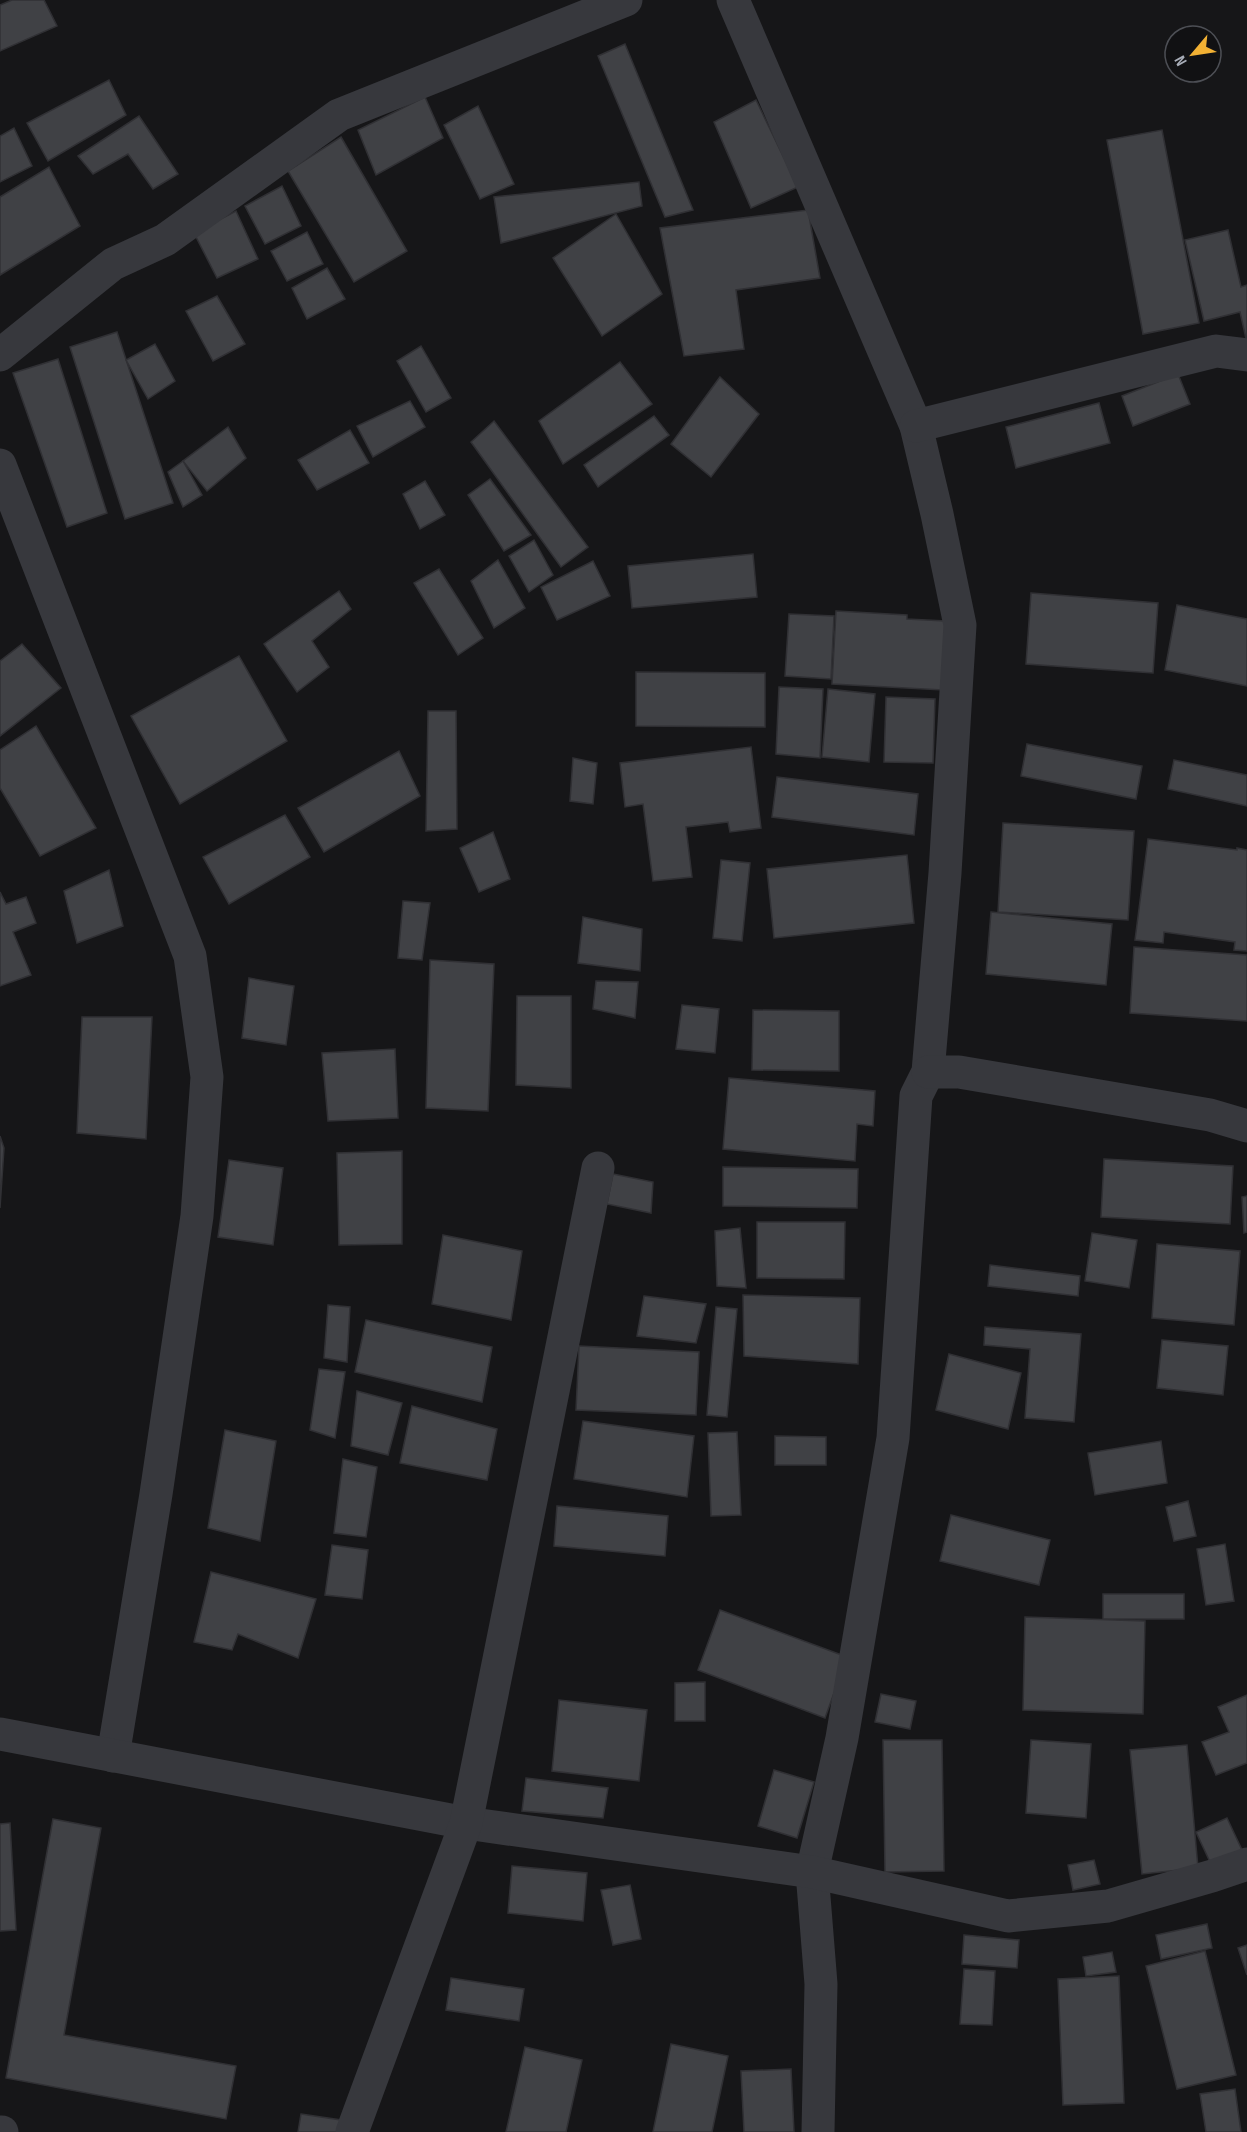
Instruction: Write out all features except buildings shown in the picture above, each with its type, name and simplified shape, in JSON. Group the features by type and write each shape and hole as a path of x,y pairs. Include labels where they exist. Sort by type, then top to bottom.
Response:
{"street":[{"path":"0,356 113,264 165,240 339,115 626,0"},
{"path":"733,0 916,426 960,625 945,873 928,1072 916,1096 892,1438 842,1738 812,1872 821,1984 818,2132"},
{"path":"916,426 1216,351 1247,355"},
{"path":"0,465 190,956 207,1077 197,1216 156,1494 113,1756"},
{"path":"928,1072 959,1072 1199,1113 1247,1126"},
{"path":"352,2132 466,1823 598,1168"},
{"path":"0,1734 466,1823 812,1872 1008,1916 1108,1906 1247,1864"}]}
